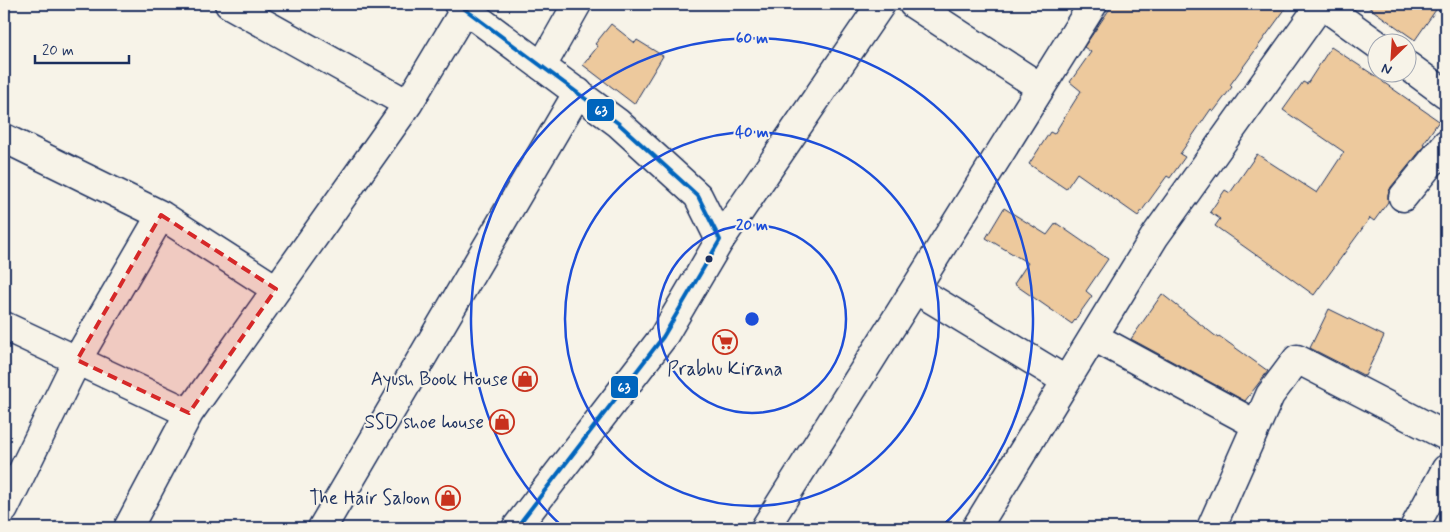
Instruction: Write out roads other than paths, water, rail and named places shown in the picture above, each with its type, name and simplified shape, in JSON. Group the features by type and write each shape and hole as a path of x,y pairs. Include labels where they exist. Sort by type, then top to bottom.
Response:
{"street":[{"path":"229,4 408,104"},
{"path":"542,66 577,4"},
{"path":"516,528 663,337 720,240 881,4"},
{"path":"913,4 1040,87"},
{"path":"765,528 1093,4"},
{"path":"976,528 1155,236 1321,4 1368,38"},
{"path":"128,528 189,413 408,104 462,6 618,123 698,196 720,240"},
{"path":"1418,73 1446,94"},
{"path":"322,528 578,92"},
{"path":"4,138 161,215 276,289"},
{"path":"1403,197 1446,144"},
{"path":"4,509 77,360 161,215"},
{"path":"915,290 1066,380"},
{"path":"4,326 189,413"},
{"path":"1094,337 1257,425"},
{"path":"1211,528 1270,395 1297,359 1446,436"},
{"path":"1414,528 1446,469"}],"place":[{"name":"Prabhu Kirana","path":"725,342"},
{"name":"Ayush Book House","path":"525,379"},
{"name":"SSD shoe house","path":"502,422"},
{"name":"The Hair Saloon","path":"448,498"}]}
